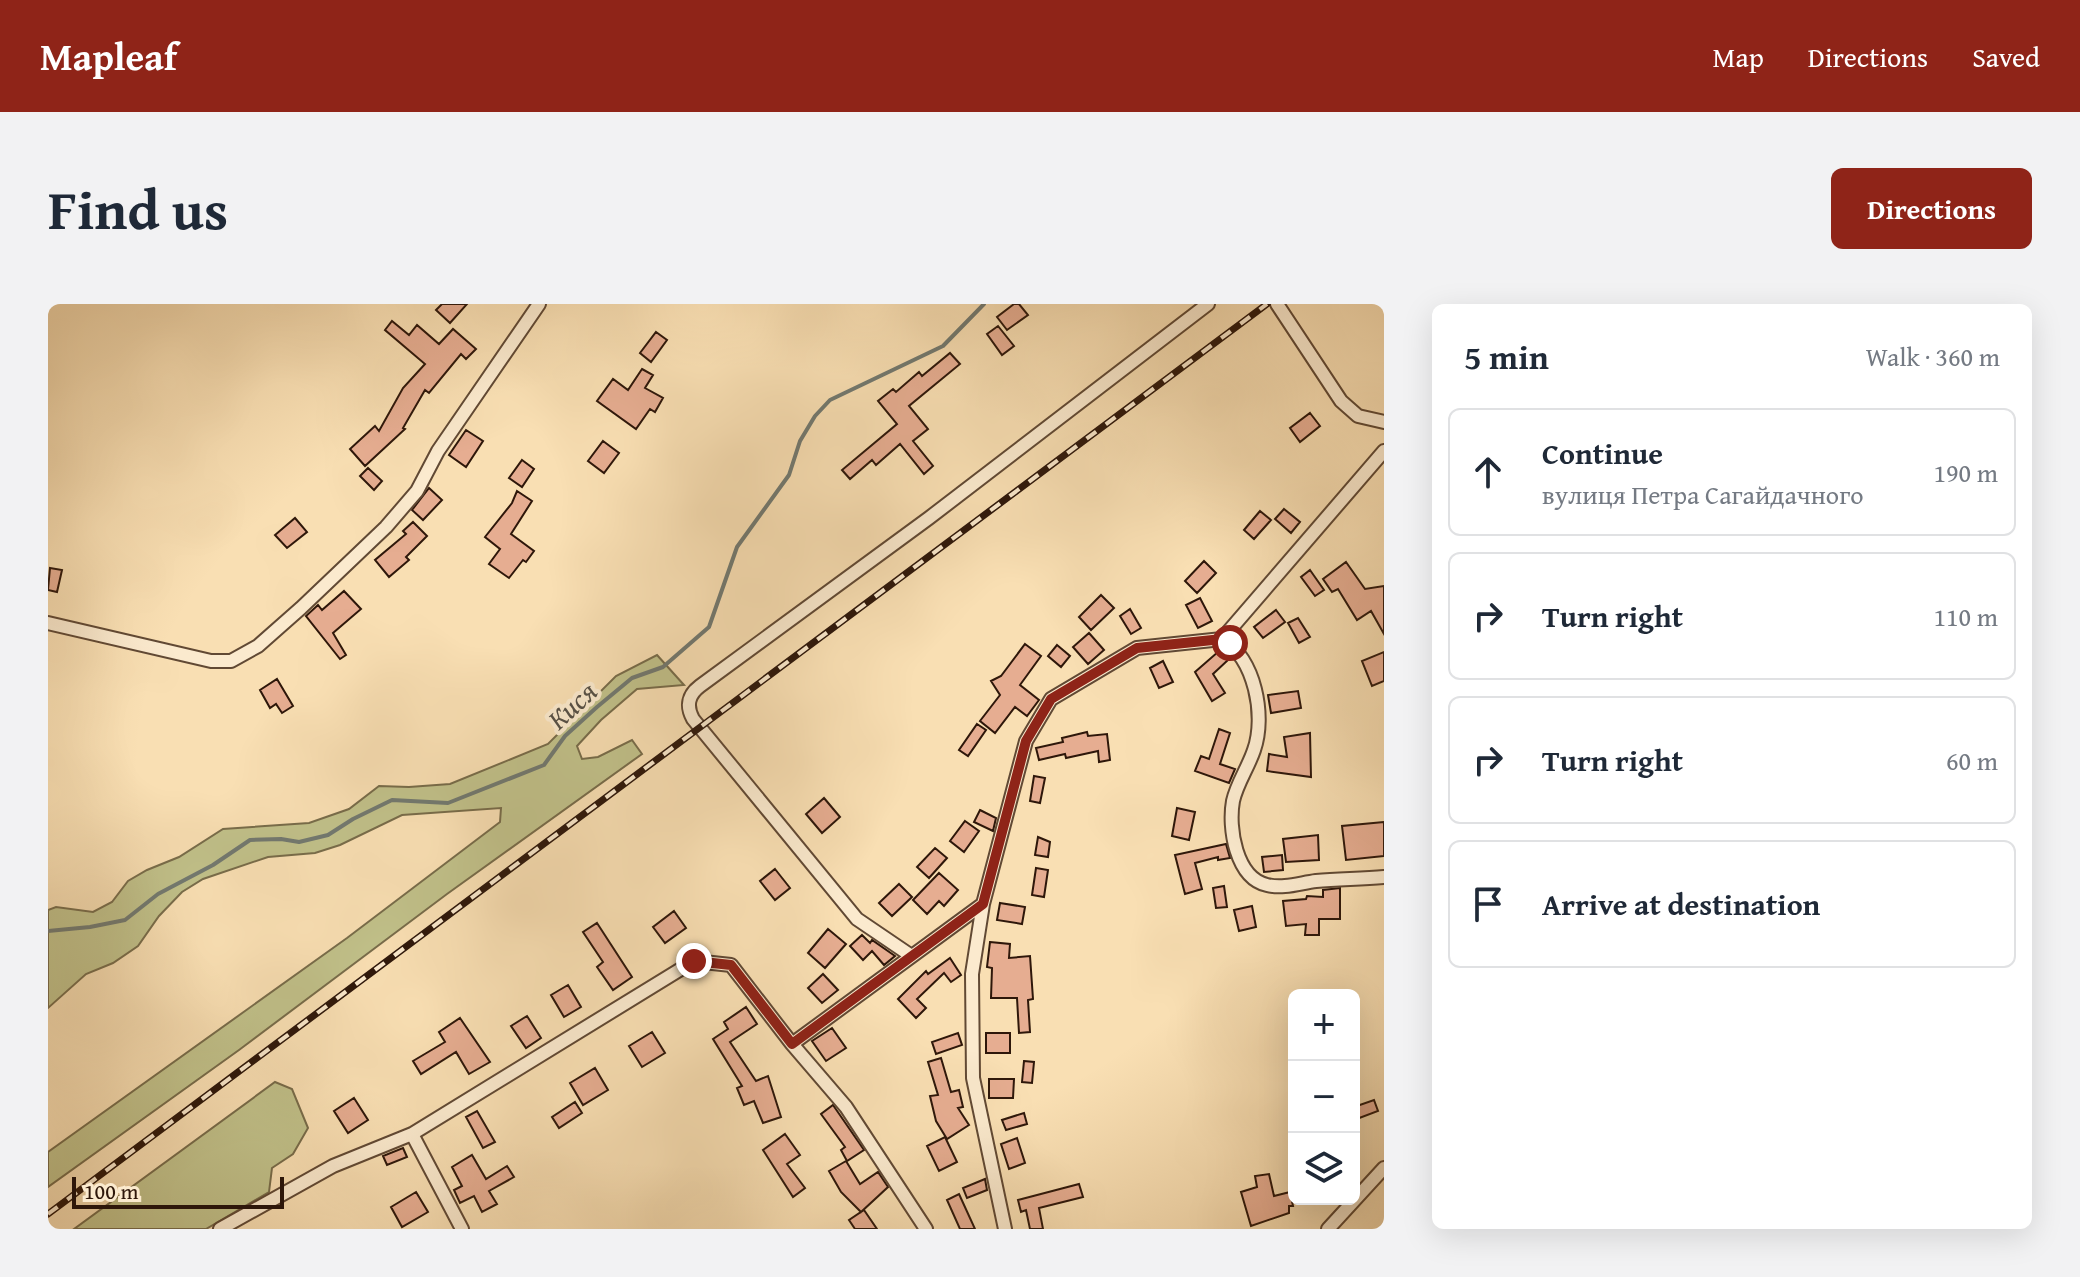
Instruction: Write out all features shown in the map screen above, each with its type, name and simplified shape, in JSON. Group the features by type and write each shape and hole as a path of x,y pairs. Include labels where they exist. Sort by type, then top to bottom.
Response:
{"street":[{"path":"48,623 211,661 231,661 258,646 333,578 417,491 444,443 539,304"},
{"path":"910,955 857,919 818,875 693,719 688,707 690,696 1208,304"},
{"path":"1277,304 1334,393 1347,408 1365,419 1384,422"},
{"path":"1222,639 1384,451"},
{"path":"1005,1229 973,1078 972,974 983,904 1026,741 1051,699 1137,648 1222,639 1236,649 1245,664 1258,711 1257,741 1238,784 1232,809 1233,831 1247,874 1262,884 1279,887 1384,877"},
{"path":"792,1044 983,904"},
{"path":"220,1229 333,1166 412,1134 694,961 731,965 846,1107 926,1229"},
{"path":"412,1134 462,1229"},
{"path":"1328,1229 1384,1168"}],"green space":[{"path":"657,655 684,685 637,689 577,746 582,759 598,757 632,740 642,754 48,1187 48,1152 347,938 500,822 501,808 402,815 340,845 315,853 268,857 203,879 182,892 159,916 138,946 113,963 86,974 48,1008 48,910 56,907 93,912 112,902 128,881 179,857 223,829 309,823 349,809 379,786 450,784 548,744 616,676"},
{"path":"275,1082 292,1089 308,1128 293,1154 272,1168 269,1192 206,1229 74,1229"}],"building":[{"path":"442,304 467,304 450,323 436,310"},
{"path":"1014,304 1019,304 1028,315 1007,330 997,317"},
{"path":"392,321 409,335 417,325 439,344 453,329 476,349 466,359 461,354 429,393 425,390 405,429 365,466 350,449 375,426 379,431 403,388 425,364 385,330"},
{"path":"998,326 1014,346 1002,355 987,334"},
{"path":"656,332 667,340 651,362 640,353"},
{"path":"950,353 960,364 909,406 928,429 913,441 933,466 924,474 900,444 876,465 872,460 850,479 842,470 897,424 878,401 893,389 896,392 919,372 922,376"},
{"path":"642,369 653,375 645,388 663,398 655,412 650,409 636,429 597,401 613,379 628,390"},
{"path":"1310,413 1320,426 1300,442 1290,428"},
{"path":"466,430 483,441 466,467 449,455"},
{"path":"603,441 619,453 604,473 588,461"},
{"path":"522,460 534,469 522,487 509,478"},
{"path":"368,468 382,481 374,490 360,476"},
{"path":"429,488 442,500 423,520 412,510"},
{"path":"517,491 532,501 511,534 534,551 509,578 489,564 500,549 485,537 512,503"},
{"path":"1284,509 1300,522 1291,533 1275,519"},
{"path":"1260,511 1271,520 1254,539 1244,530"},
{"path":"295,518 307,532 287,548 275,535"},
{"path":"413,522 427,536 406,557 409,560 389,577 375,560 406,534 403,531"},
{"path":"1204,561 1216,573 1197,593 1185,581"},
{"path":"1346,562 1365,589 1384,586 1384,634 1371,611 1357,620 1338,589 1332,592 1323,579"},
{"path":"50,568 62,570 57,592 48,590"},
{"path":"1310,570 1324,590 1315,596 1301,577"},
{"path":"344,591 361,609 333,633 346,655 340,659 306,616 318,605 322,610"},
{"path":"1101,595 1114,608 1091,630 1079,617"},
{"path":"1200,598 1212,621 1198,628 1186,605"},
{"path":"1130,609 1141,628 1131,634 1120,616"},
{"path":"1276,610 1285,622 1263,638 1254,627"},
{"path":"1298,618 1310,637 1299,643 1288,623"},
{"path":"1089,633 1104,650 1088,664 1073,647"},
{"path":"1025,644 1041,656 1020,685 1039,700 1027,716 1015,707 995,733 980,721 1000,695 991,681 1001,676"},
{"path":"1057,645 1070,656 1061,667 1048,656"},
{"path":"1219,651 1228,660 1213,674 1225,693 1212,701 1195,672"},
{"path":"1384,652 1384,681 1372,686 1362,661"},
{"path":"1163,661 1173,682 1159,688 1150,668"},
{"path":"277,679 293,706 282,713 276,704 270,708 260,690"},
{"path":"1298,691 1301,708 1271,713 1268,695"},
{"path":"977,724 986,730 968,756 959,750"},
{"path":"1219,729 1230,733 1220,764 1235,769 1229,783 1195,771 1201,756 1209,759"},
{"path":"1087,732 1088,736 1107,734 1110,760 1099,762 1098,751 1039,760 1036,748"},
{"path":"1310,733 1311,777 1267,771 1269,754 1287,757 1284,737"},
{"path":"1034,776 1045,778 1040,803 1030,801"},
{"path":"824,798 840,817 822,833 806,814"},
{"path":"1177,808 1195,812 1189,840 1172,836"},
{"path":"980,810 996,818 993,831 974,822"},
{"path":"965,821 979,831 964,852 950,841"},
{"path":"1384,822 1384,856 1346,860 1342,826"},
{"path":"1318,835 1319,860 1286,862 1283,839"},
{"path":"1038,837 1050,842 1048,857 1035,855"},
{"path":"1226,844 1230,858 1218,860 1218,857 1195,863 1202,889 1185,894 1175,855"},
{"path":"935,848 947,858 929,878 917,867"},
{"path":"1282,855 1283,870 1264,872 1262,857"},
{"path":"1036,868 1048,870 1044,897 1032,895"},
{"path":"775,869 790,888 775,900 760,881"},
{"path":"939,873 958,890 944,906 939,901 927,914 913,900"},
{"path":"899,884 912,897 892,916 879,903"},
{"path":"1224,886 1227,907 1216,908 1213,888"},
{"path":"1340,888 1340,919 1319,919 1319,935 1305,935 1306,924 1286,926 1283,901 1306,899 1307,896 1323,897 1323,890"},
{"path":"1000,903 1025,907 1022,924 997,920"},
{"path":"1252,906 1256,927 1239,931 1234,910"},
{"path":"674,911 686,928 665,943 653,927"},
{"path":"597,923 632,977 613,990 597,967 603,962 583,932"},
{"path":"828,929 846,944 825,968 808,953"},
{"path":"862,935 870,943 872,940 895,956 884,965 872,951 863,960 850,946"},
{"path":"990,942 1010,944 1009,958 1030,956 1033,999 1028,1000 1030,1032 1019,1033 1017,998 991,998 992,968 987,967"},
{"path":"950,958 961,975 951,982 944,973 917,999 926,1008 916,1018 898,999 926,971 928,974"},
{"path":"823,974 838,990 822,1003 808,988"},
{"path":"568,985 581,1007 564,1017 551,995"},
{"path":"746,1007 757,1024 730,1042 756,1081 768,1076 781,1117 763,1123 754,1101 744,1105 737,1088 742,1086 713,1039 728,1029 724,1022"},
{"path":"527,1016 541,1038 526,1048 511,1026"},
{"path":"460,1018 490,1062 469,1074 456,1052 421,1074 413,1061 445,1042 439,1032"},
{"path":"832,1028 846,1048 826,1061 812,1041"},
{"path":"652,1032 665,1053 642,1067 629,1046"},
{"path":"958,1033 962,1045 936,1054 932,1042"},
{"path":"986,1033 1010,1033 1010,1053 986,1053"},
{"path":"941,1058 951,1092 959,1090 963,1107 958,1108 969,1125 947,1139 936,1121 930,1096 938,1095 928,1062"},
{"path":"1024,1061 1034,1062 1032,1083 1022,1082"},
{"path":"595,1068 608,1090 583,1105 570,1083"},
{"path":"989,1079 1014,1079 1013,1098 989,1098"},
{"path":"354,1098 368,1120 348,1133 334,1111"},
{"path":"1374,1100 1378,1111 1360,1118 1360,1105"},
{"path":"575,1102 582,1113 559,1128 552,1117"},
{"path":"833,1105 864,1150 847,1161 841,1150 845,1147 821,1114"},
{"path":"477,1111 495,1142 483,1148 466,1117"},
{"path":"1024,1113 1027,1124 1006,1130 1002,1120"},
{"path":"785,1134 800,1155 787,1164 805,1188 793,1197 763,1150"},
{"path":"945,1137 957,1162 939,1171 927,1146"},
{"path":"1017,1138 1025,1163 1009,1169 1001,1144"},
{"path":"403,1148 407,1157 387,1165 383,1156"},
{"path":"472,1155 486,1179 507,1166 514,1177 489,1191 497,1204 482,1212 474,1196 460,1203 454,1190 462,1186 452,1167"},
{"path":"846,1161 860,1184 878,1172 888,1187 861,1212 841,1192 829,1171"},
{"path":"1269,1174 1274,1196 1288,1192 1288,1205 1293,1206 1289,1206 1289,1213 1251,1226 1241,1192 1257,1187 1255,1176"},
{"path":"985,1179 987,1190 967,1198 963,1188"},
{"path":"1079,1184 1083,1197 1039,1208 1043,1229 1030,1229 1026,1210 1021,1212 1018,1200"},
{"path":"416,1192 428,1212 402,1227 391,1207"},
{"path":"959,1194 975,1229 960,1229 947,1200"},
{"path":"864,1210 877,1229 855,1229 849,1220"}],"waterway":[{"name":"Кися","path":"48,931 125,920 158,894 213,865 250,840 299,842 328,835 392,800 448,803 544,765 565,736 597,707 632,678 663,667 709,627 737,547 789,475 800,441 815,416 830,400 943,346 984,304"}],"railway":[{"path":"48,1214 1267,304"}],"route":[{"path":"694,961 731,965 792,1044 983,904 1026,741 1051,699 1137,648 1222,639 1230,643"}]}
